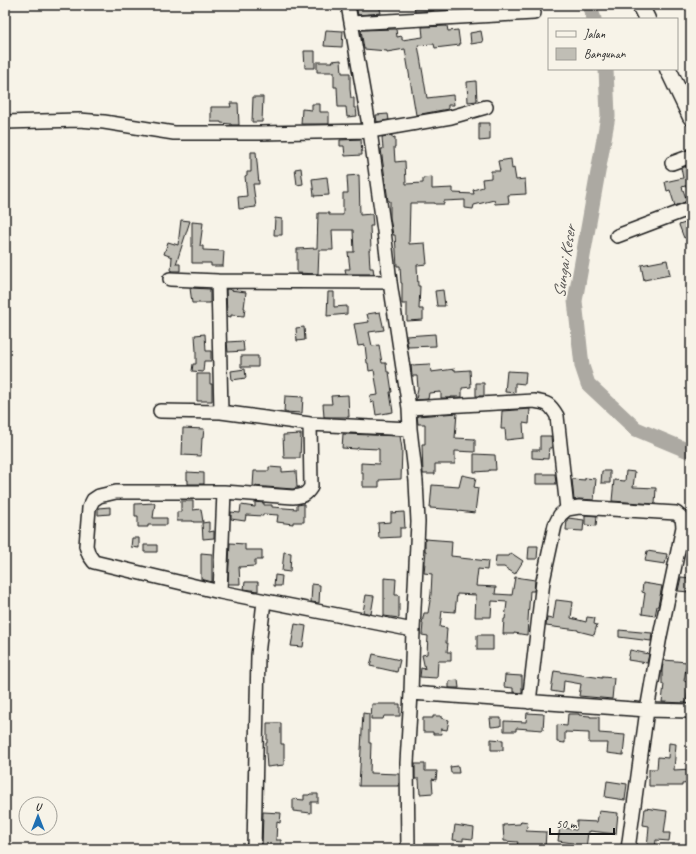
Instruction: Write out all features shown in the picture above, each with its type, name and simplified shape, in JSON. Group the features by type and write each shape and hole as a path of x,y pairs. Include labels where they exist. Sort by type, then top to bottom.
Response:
{"main road":[{"path":"640,5 646,18"},
{"path":"668,70 691,117"}],"street":[{"path":"348,5 370,131 408,408 416,481 418,522 407,763 408,849"},
{"path":"351,23 534,13"},
{"path":"5,122 79,120 104,122 174,133 370,131 451,117 486,107"},
{"path":"672,163 691,156"},
{"path":"617,236 691,208"},
{"path":"170,279 218,281 390,282"},
{"path":"218,281 221,412"},
{"path":"408,408 534,401 545,403 552,408 557,416 567,508"},
{"path":"160,411 221,412 310,424 410,429"},
{"path":"310,424 311,487 307,493 301,496 293,497 224,492 116,492 99,496 93,500 89,508 86,546 88,555 94,562 220,592 413,630"},
{"path":"220,592 224,492"},
{"path":"529,702 543,581 555,525 560,515 567,508 578,507 676,514 682,518 683,527 681,538 660,636 647,710 628,849"},
{"path":"254,849 258,655 264,601"},
{"path":"411,693 647,710 691,711"}],"building":[{"path":"356,5 379,5 381,13 358,15"},
{"path":"414,5 434,5 434,10 415,12"},
{"path":"447,26 448,31 458,30 460,45 435,48 434,44 418,45 427,98 453,95 454,105 448,105 448,109 416,115 405,49 387,52 364,49 361,30 396,29 397,37 402,36 402,40 423,37 422,27"},
{"path":"326,30 343,31 342,47 324,46"},
{"path":"481,31 483,42 471,44 470,33"},
{"path":"304,51 315,51 315,68 305,68"},
{"path":"341,60 342,73 350,73 351,98 354,98 354,108 356,108 357,116 347,117 346,107 338,107 337,87 334,87 334,72 317,72 317,62 333,62 332,61"},
{"path":"476,81 477,101 468,102 467,82"},
{"path":"253,97 263,97 262,122 252,122"},
{"path":"230,103 238,103 239,125 211,122 211,107 231,107"},
{"path":"312,104 320,104 320,112 329,112 329,124 301,124 302,109 312,110"},
{"path":"388,114 389,120 377,122 376,115"},
{"path":"479,123 490,123 490,140 479,141"},
{"path":"392,135 392,138 395,137 395,162 405,161 406,184 423,183 423,178 432,177 432,189 453,188 453,193 474,194 473,190 483,187 482,179 491,178 491,171 500,171 498,161 511,159 512,169 514,168 516,180 525,179 526,194 508,195 509,203 495,204 494,200 474,205 473,209 465,208 465,200 444,201 444,204 410,203 409,244 425,243 427,264 417,265 418,286 420,286 419,309 423,309 423,320 407,321 407,304 402,304 400,266 397,266 395,235 393,235 390,218 390,201 388,201 381,149 383,149 382,137"},
{"path":"361,139 362,155 345,156 344,146 340,146 340,140"},
{"path":"251,152 256,152 259,184 253,184 256,207 239,209 238,197 247,196 245,176 247,175 247,172 251,172"},
{"path":"691,165 691,184 682,187 687,201 675,206 670,190 667,191 665,182 683,178 681,168"},
{"path":"301,168 303,184 297,185 295,169"},
{"path":"359,175 360,215 372,214 373,226 370,226 371,250 369,250 370,268 373,268 374,274 346,274 345,269 350,269 348,252 354,252 353,230 332,230 333,250 319,250 318,274 297,273 297,249 317,248 318,213 343,215 343,193 348,193 347,176"},
{"path":"327,177 329,195 314,196 312,179"},
{"path":"275,218 282,219 282,235 274,235"},
{"path":"181,220 190,221 176,264 180,264 180,271 171,271 172,257 164,254 168,242 178,245"},
{"path":"691,221 691,235 684,238 679,225"},
{"path":"192,222 203,223 200,246 203,246 203,250 224,251 223,266 211,266 211,263 192,263"},
{"path":"667,260 670,275 644,280 641,265"},
{"path":"190,288 210,289 210,303 192,303"},
{"path":"226,289 246,292 244,316 227,316"},
{"path":"443,290 445,306 437,306 435,291"},
{"path":"328,292 334,292 334,307 347,306 347,314 327,316"},
{"path":"380,312 384,330 369,332 372,346 379,345 382,363 386,363 387,372 389,372 393,412 376,415 374,402 371,403 370,396 378,395 374,370 369,371 365,345 358,346 354,324 369,322 367,314"},
{"path":"304,327 305,340 297,341 296,328"},
{"path":"205,334 206,351 211,351 211,361 204,361 203,372 192,371 193,364 196,364 195,335"},
{"path":"435,334 436,346 408,347 406,336"},
{"path":"243,341 244,351 228,352 227,342"},
{"path":"241,356 258,356 258,367 241,367"},
{"path":"430,364 431,372 455,369 455,371 470,370 471,387 462,388 462,397 441,398 441,392 429,393 428,399 416,400 418,388 417,376 412,376 411,365"},
{"path":"245,369 246,378 232,380 231,371"},
{"path":"507,371 526,372 525,384 515,383 515,393 505,392"},
{"path":"197,374 210,374 210,384 212,384 212,401 197,401"},
{"path":"476,383 484,383 484,396 476,396"},
{"path":"348,395 349,417 324,417 323,404 332,404 331,396"},
{"path":"285,396 303,397 302,413 284,412"},
{"path":"530,409 529,424 523,423 524,438 506,440 505,429 501,429 502,411"},
{"path":"457,413 455,438 475,439 475,452 455,451 455,464 435,464 435,474 423,474 422,444 425,444 425,424 418,424 417,416"},
{"path":"183,428 204,429 201,456 182,455"},
{"path":"301,434 300,458 284,458 283,435"},
{"path":"343,434 400,436 402,449 401,479 379,480 379,487 363,487 363,472 361,472 361,463 379,464 379,449 342,448"},
{"path":"540,436 551,436 552,448 549,448 548,459 532,458 532,450 540,450"},
{"path":"474,454 495,455 496,470 474,472"},
{"path":"269,467 282,468 282,472 296,471 297,487 300,487 293,489 253,486 254,471 269,471"},
{"path":"602,471 610,471 610,483 601,483"},
{"path":"626,471 635,472 633,487 656,488 655,504 612,501 614,480 625,481"},
{"path":"187,472 204,473 204,484 188,484"},
{"path":"536,474 555,474 556,484 536,484"},
{"path":"462,475 476,478 474,487 478,488 475,513 430,508 432,485 459,487"},
{"path":"585,478 596,479 594,500 574,500 572,479 585,480"},
{"path":"181,501 193,501 193,510 201,509 203,522 177,521 177,512 181,512"},
{"path":"255,502 264,503 264,505 272,505 272,507 297,509 297,505 304,504 304,522 293,522 293,524 277,522 278,515 263,514 263,516 246,515 245,521 231,519 231,512 240,513 241,505 255,507"},
{"path":"155,503 153,518 167,518 167,525 148,525 148,527 138,527 138,516 135,516 135,504"},
{"path":"110,507 110,514 98,515 98,508"},
{"path":"404,512 405,528 400,528 400,537 379,538 378,523 391,522 391,513"},
{"path":"585,515 597,516 596,526 585,525"},
{"path":"568,518 584,520 583,531 566,530"},
{"path":"209,522 209,532 214,531 214,538 203,539 202,523"},
{"path":"132,538 139,538 139,548 131,547"},
{"path":"425,539 452,541 451,556 488,561 487,570 478,569 476,586 496,587 495,594 512,595 515,577 535,580 534,591 530,591 527,635 514,633 503,634 507,602 492,601 491,617 475,617 476,595 457,594 455,612 442,611 440,627 447,628 447,652 451,652 451,661 438,661 437,678 420,677 421,668 425,669 422,655 427,654 428,636 422,635 422,623 424,613 428,613 432,574 424,573 426,551"},
{"path":"230,543 245,544 245,550 262,550 262,560 255,560 255,566 239,567 240,584 228,584"},
{"path":"144,545 157,545 157,552 144,552"},
{"path":"529,546 538,546 537,559 528,559"},
{"path":"647,551 667,554 665,564 645,561"},
{"path":"284,552 291,553 290,572 282,571"},
{"path":"201,553 212,554 212,582 201,579"},
{"path":"511,553 523,561 515,574 504,567 495,567 496,556 509,556"},
{"path":"275,575 282,576 281,586 274,586"},
{"path":"681,577 690,578 689,592 678,591"},
{"path":"384,578 396,579 395,595 399,595 399,618 384,616"},
{"path":"245,582 258,582 258,591 244,589"},
{"path":"643,583 662,586 655,616 642,614 645,593 642,592"},
{"path":"312,584 320,585 319,603 311,602"},
{"path":"366,595 374,596 371,614 363,612"},
{"path":"556,600 573,602 571,618 586,622 587,617 595,618 594,624 597,625 594,635 578,630 546,626 547,618 553,619"},
{"path":"295,624 306,626 303,647 291,646"},
{"path":"619,630 652,633 651,641 619,637"},
{"path":"477,635 493,635 493,650 477,650"},
{"path":"630,650 649,654 647,663 628,660"},
{"path":"373,654 400,660 397,672 370,666"},
{"path":"664,660 687,662 684,681 689,682 686,703 662,702 664,684 662,684 662,669"},
{"path":"554,671 602,678 614,678 612,699 579,696 581,684 564,681 563,693 551,691"},
{"path":"505,675 522,676 522,693 513,692 513,688 504,687"},
{"path":"458,680 459,688 449,688 449,681"},
{"path":"372,704 400,704 400,716 384,716 383,719 371,719"},
{"path":"363,713 369,714 369,743 371,743 370,773 399,774 399,786 359,786"},
{"path":"527,713 544,714 543,730 516,728 516,731 504,731 504,721 526,722"},
{"path":"568,714 599,717 599,733 625,735 623,755 607,753 608,743 589,743 589,733 565,732 565,743 557,742 557,725 567,726"},
{"path":"433,716 441,716 441,718 449,720 447,730 441,729 442,734 423,732 423,718 433,718"},
{"path":"490,718 501,718 501,726 491,727"},
{"path":"267,723 281,723 281,744 284,744 284,765 267,767"},
{"path":"491,739 503,740 503,750 491,750"},
{"path":"669,743 676,744 674,770 691,769 691,783 682,784 682,786 649,786 649,769 657,769 658,757 668,758"},
{"path":"415,764 425,764 425,771 437,771 436,780 432,779 433,793 420,794 419,779 415,779"},
{"path":"458,766 459,773 451,773 450,767"},
{"path":"607,781 627,784 625,800 605,797"},
{"path":"318,794 318,802 311,802 311,813 293,811 293,799 304,800 304,795"},
{"path":"645,808 667,811 664,833 670,833 669,841 656,840 655,849 647,849 649,826 643,825"},
{"path":"599,811 618,813 616,834 588,832 586,849 573,849 573,843 558,841 560,827 576,830 577,821 597,822"},
{"path":"263,812 281,813 280,823 277,822 276,840 281,840 281,849 262,849"},
{"path":"521,821 528,822 526,831 546,832 545,849 530,849 530,847 517,845 518,842 504,841 503,825 520,824"},
{"path":"455,825 474,828 473,839 463,838 463,841 453,840"}],"waterway":[{"name":"Sungai Keser","path":"589,5 594,18"},
{"name":"Sungai Keser","path":"606,70 608,116 575,301 582,366 588,384 636,429 691,452"}]}
